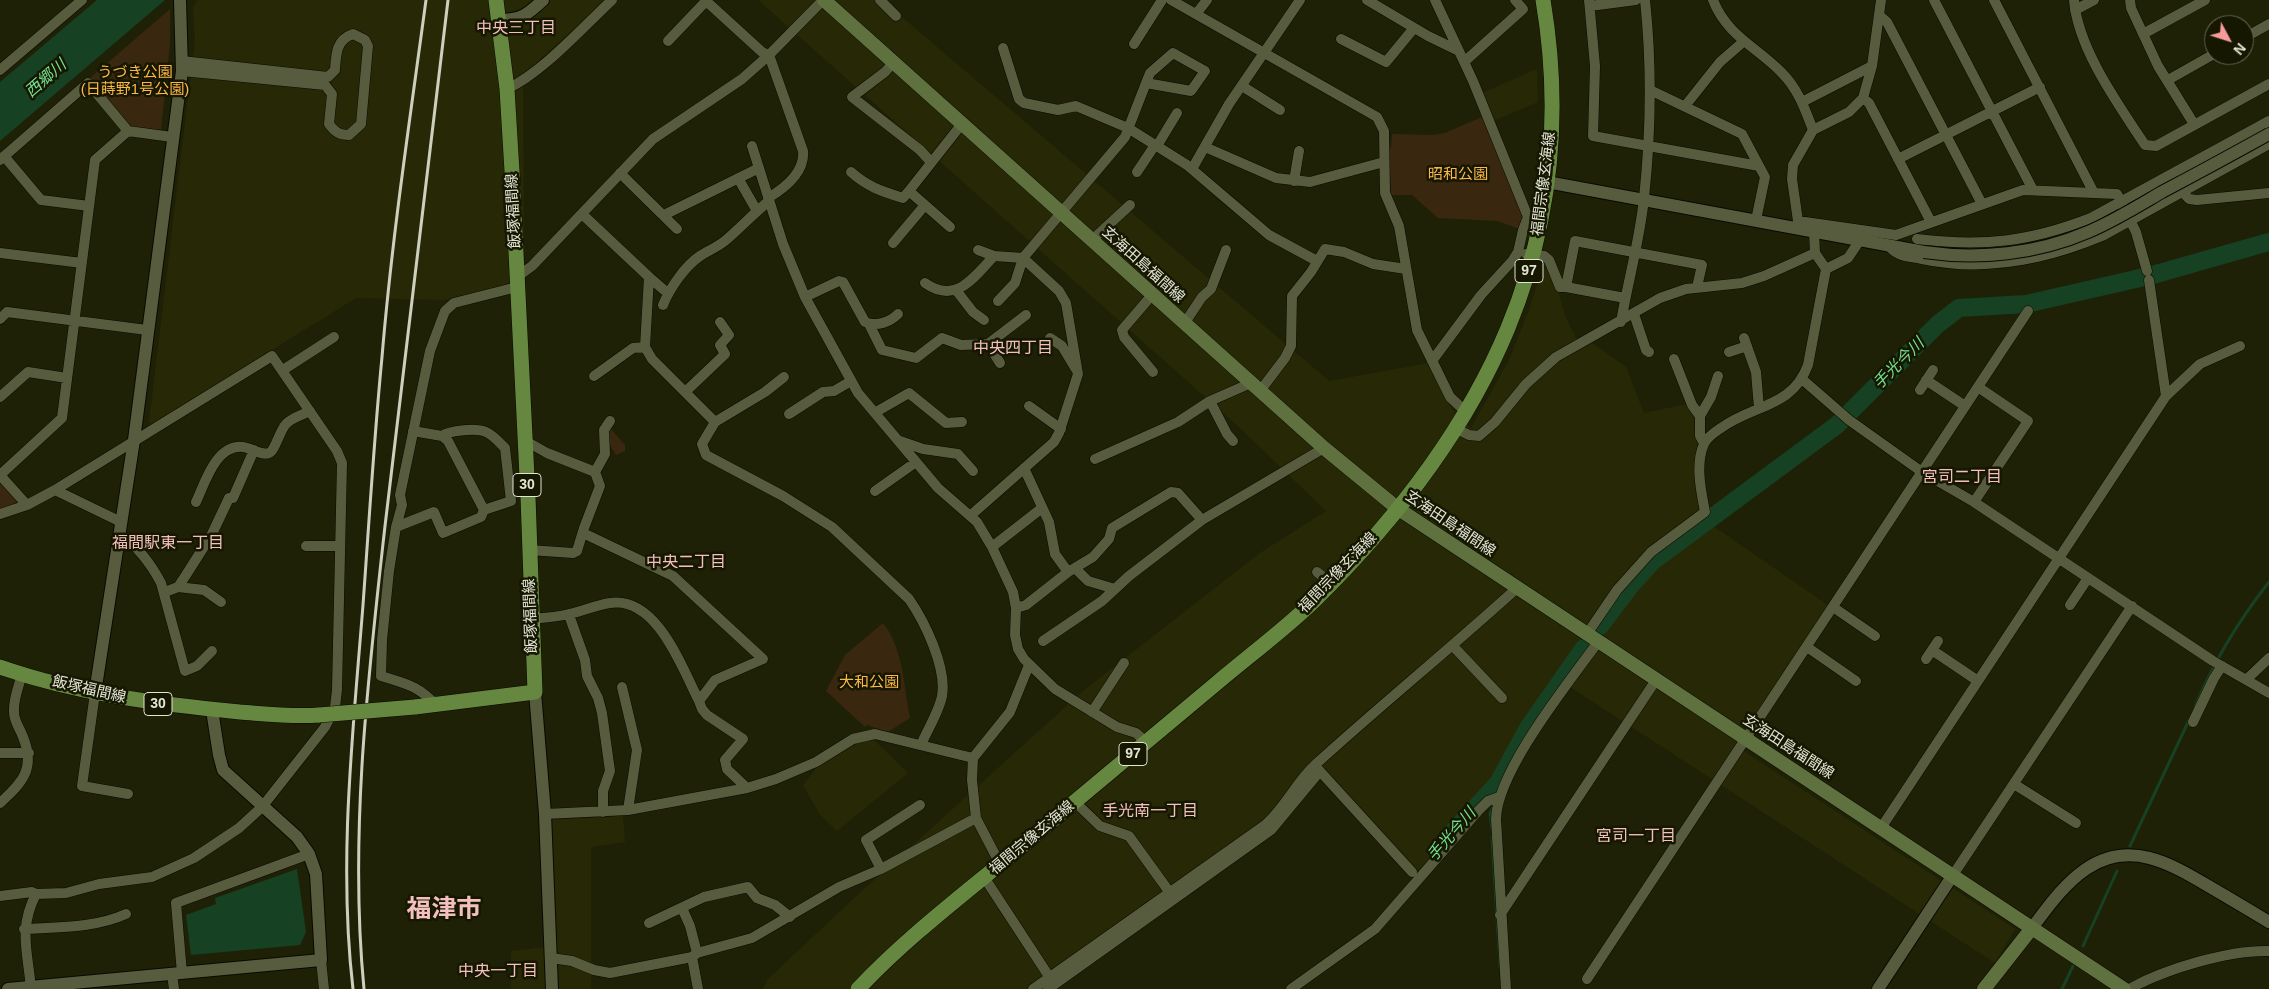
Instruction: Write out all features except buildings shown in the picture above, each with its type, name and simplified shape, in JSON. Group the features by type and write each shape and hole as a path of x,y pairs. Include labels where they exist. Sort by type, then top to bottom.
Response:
{"main road":[{"name":"飯塚福間線","path":"0,667 95,693 131,700 291,717 436,705 535,692 507,89 496,0"},
{"name":"玄海田島福間線","path":"823,0 1324,448 1398,508 2124,989"},
{"name":"福間宗像玄海線","path":"858,989 902,947 984,877 1313,602 1398,508 1457,429 1503,344 1525,286 1534,255 1534,220 1547,182 1552,135 1550,56 1544,0"},
{"path":"1984,989 2032,928"}],"street":[{"path":"0,70 82,0"},
{"path":"499,20 515,20 528,14 543,0"},
{"path":"507,89 518,84 553,55 612,0"},
{"path":"663,305 690,266 700,256 712,251 726,240 779,191 799,170 804,161 803,151 769,55 762,52 706,0 668,41"},
{"path":"436,705 423,691 381,676 382,640 396,527 402,506 400,494 430,350 445,310 454,303 517,282 653,139 691,112 721,94 769,55 823,0"},
{"path":"880,0 896,16"},
{"path":"1134,44 1162,0"},
{"path":"1171,0 1377,117 1384,131 1385,193 1399,226 1416,330 1450,397 1467,413"},
{"path":"1196,14 1206,0"},
{"path":"1192,169 1229,104 1300,0"},
{"path":"1367,0 1414,28 1459,51"},
{"path":"1432,361 1481,295 1518,252 1523,230 1534,220 1459,51 1434,0"},
{"path":"1464,62 1527,12 1514,0"},
{"path":"1636,0 1589,3 1595,66 1593,136 1759,166"},
{"path":"1620,322 1644,200 1650,90 1650,47 1645,0"},
{"path":"1713,0 1722,19 1743,42 1780,71 1794,87 1813,130"},
{"path":"1797,224 1792,179 1793,165 1813,130 1849,112 1863,98 1872,66 1881,0"},
{"path":"1934,0 2033,190"},
{"path":"1994,0 2094,193"},
{"path":"2094,0 2074,5 2077,24 2109,90 2145,145 2156,146 2269,84"},
{"path":"2130,0 2131,8 2158,66 2194,124"},
{"path":"2143,34 2205,0"},
{"path":"128,794 82,786 134,440 182,66 182,1"},
{"path":"1880,16 1886,22 1982,204"},
{"path":"2254,32 2269,24"},
{"path":"1341,39 1386,62 1414,28"},
{"path":"353,34 365,40 368,46 361,124 349,135 341,135 335,131 329,124 332,94 325,85 182,66 328,77 335,70 337,50 340,43 345,37 353,34"},
{"path":"1685,106 1720,62 1743,42"},
{"path":"1003,48 1019,99 1024,103 1058,110 1076,106 1128,128 1192,169 1269,235 1317,261"},
{"path":"998,301 1015,283 1023,258 1125,137 1128,128 1146,83 1150,73 1173,53 1205,71 1191,90 1146,83"},
{"path":"2168,80 2204,60"},
{"path":"893,63 852,97 920,150 931,162"},
{"path":"1802,102 1872,66"},
{"path":"89,206 41,200 2,158 88,84 128,131 172,137"},
{"path":"1242,86 1280,110"},
{"path":"1898,159 2040,87"},
{"path":"1650,90 1742,134 1765,177 1756,220"},
{"path":"1863,98 1869,103 1931,222"},
{"path":"1137,172 1178,113"},
{"path":"1918,247 2026,239 2060,230 2121,202 2269,121"},
{"path":"850,172 869,187 903,198 961,124"},
{"path":"27,505 0,475 62,418 95,160 128,131"},
{"path":"1797,224 1814,231 1860,240 1972,256 1997,255 2034,249 2063,242 2113,219 2269,134"},
{"path":"1888,245 1895,254 1942,264 2013,262 2075,247 2131,221 2269,144"},
{"path":"752,146 783,244 805,297 858,393 876,412 938,488 977,522 992,547 1013,592 1016,608 1015,636 1018,649 1029,665 1055,689 1117,727 1136,733 1146,742"},
{"path":"1205,147 1276,178 1294,181 1310,182 1323,180 1384,162"},
{"path":"1294,181 1299,151"},
{"path":"664,215 758,168"},
{"path":"620,173 678,229"},
{"path":"2171,175 2182,193 2189,199 2197,200 2269,193"},
{"path":"738,178 757,210"},
{"path":"1547,182 1756,220 1896,235 2023,190 2117,194 2131,221 2148,276 2166,396"},
{"path":"908,191 950,227"},
{"path":"893,243 925,205"},
{"path":"1091,241 1130,205"},
{"path":"582,214 664,290"},
{"path":"1918,247 1919,226"},
{"path":"1506,989 1500,915 1496,819 1499,796 1592,638 1617,590 1650,552 1705,512 1700,486 1701,458 1704,443 1726,424 1791,392 1802,380 1808,365 1826,270 1815,254 1814,231"},
{"path":"1826,270 1848,258 1860,240"},
{"path":"1566,287 1575,241 1702,265 1697,287"},
{"path":"1094,459 1178,422 1210,401 1255,387 1285,358 1291,346 1292,296 1325,249 1344,252 1373,264 1406,269"},
{"path":"970,516 1054,442 1061,429 1078,374 1066,302 1059,291 1023,258 994,256 978,250"},
{"path":"1184,324 1202,297 1211,289 1226,250"},
{"path":"1518,252 1544,256 1549,260 1560,287 1625,298"},
{"path":"0,253 82,263"},
{"path":"1457,429 1469,435 1479,436 1495,422 1526,384 1556,356 1672,292 1697,287 1742,283 1764,276 1815,254"},
{"path":"925,284 936,290 956,290 966,285 994,256"},
{"path":"648,277 645,347 652,359 715,422"},
{"path":"805,297 839,281 843,282 862,319 869,324 882,350 916,358 942,338 961,345 988,344 1026,315"},
{"path":"956,290 973,312 984,320"},
{"path":"1152,294 1122,330 1124,337 1153,372"},
{"path":"1587,979 2028,311"},
{"path":"0,319 7,312 148,330"},
{"path":"869,324 890,321 898,314"},
{"path":"1634,314 1646,350 1649,352"},
{"path":"685,392 725,354 720,345 729,335 720,322"},
{"path":"1050,338 1062,346 1078,374"},
{"path":"1729,352 1745,342 1756,372 1759,408"},
{"path":"283,370 330,344"},
{"path":"988,344 1000,362"},
{"path":"1881,828 2166,396 2200,364 2240,346"},
{"path":"594,376 633,348 645,347"},
{"path":"0,514 27,505 55,490 272,356 337,451 342,463 339,546 339,660 335,707 326,727 262,807 239,828 194,858 152,876 99,884 66,893 36,894 32,892 0,896"},
{"path":"1674,359 1692,405 1700,416"},
{"path":"1920,390 1933,370"},
{"path":"0,397 28,372 67,378"},
{"path":"1704,443 1700,436 1700,416 1711,397 1718,376"},
{"path":"784,377 765,392 715,422 702,444 706,455 783,496 832,527 909,599 918,612 940,666 942,683 942,697 921,745"},
{"path":"1802,380 1846,417 1922,472 1974,502 2222,666 2269,693"},
{"path":"1926,380 1965,406"},
{"path":"789,414 823,392 834,391 851,381"},
{"path":"1974,502 2028,421 1978,387"},
{"path":"876,412 909,393 946,423 962,422"},
{"path":"1210,401 1227,434 1234,441"},
{"path":"1029,406 1061,429"},
{"path":"196,502 218,458 228,451 242,446 264,454 273,451 280,432 288,421 310,411"},
{"path":"529,550 573,553 577,551 600,486 595,472 605,454 604,430 610,421"},
{"path":"412,430 442,436 448,441 484,510"},
{"path":"396,527 434,512 443,533 481,517 484,510 511,501 510,475 505,448 486,432 464,430 446,433 442,436"},
{"path":"524,440 547,453 595,472"},
{"path":"899,441 923,449 958,454 973,471"},
{"path":"1043,642 1102,601 1202,520 1324,448"},
{"path":"165,592 178,586 212,534 229,498 233,498 254,450"},
{"path":"875,491 916,462"},
{"path":"1024,468 1049,522 1054,554 1071,570 1088,581 1115,589"},
{"path":"55,490 120,528 156,572 165,592 185,671 197,666 212,651"},
{"path":"1016,608 1026,606 1071,570 1103,548 1112,528 1171,492 1178,493 1202,520"},
{"path":"992,547 1042,508"},
{"path":"583,533 673,576 763,659 715,680 700,701"},
{"path":"306,546 339,546"},
{"path":"1317,572 1331,583"},
{"path":"2070,604 2088,578"},
{"path":"178,586 204,590 221,602"},
{"path":"1033,989 1052,985 1232,854 1272,820 1317,768 1517,588"},
{"path":"531,619 569,615 612,603 632,606 643,613 664,634 700,701 702,710 743,740 725,760 727,768 747,788"},
{"path":"1882,988 1953,875 2132,606"},
{"path":"1833,607 1875,636"},
{"path":"569,615 584,660 587,676 598,698 605,731 610,771 603,790 602,812"},
{"path":"1453,646 1502,698"},
{"path":"1807,647 1856,681"},
{"path":"1932,650 1978,681"},
{"path":"2247,679 2269,658"},
{"path":"1092,712 1124,663"},
{"path":"1000,864 976,818 972,780 973,758 1010,712 1029,665"},
{"path":"2193,722 2214,678 2222,666"},
{"path":"0,803 21,784 26,772 28,753 15,722 13,711 22,674"},
{"path":"1500,915 1656,680"},
{"path":"622,687 637,750 628,810"},
{"path":"535,692 545,814 552,989"},
{"path":"212,710 223,770 297,837 309,854 316,874 324,989"},
{"path":"545,814 628,810 747,788 776,779 816,762 853,739 874,734 973,758"},
{"path":"0,753 28,753"},
{"path":"1317,768 1412,872"},
{"path":"2014,784 2076,823"},
{"path":"1291,989 1375,929 1478,811 1488,801 1499,796"},
{"path":"1075,802 1100,826 1129,836 1172,896"},
{"path":"882,870 866,840 920,805"},
{"path":"551,958 572,961 594,970 610,973 695,955 752,938 839,887 882,870 976,818"},
{"path":"174,989 177,973 176,903 309,854"},
{"path":"2032,928 2073,880 2087,868 2101,861 2118,857 2140,856 2162,860 2180,869 2269,922"},
{"path":"984,877 1052,985"},
{"path":"649,924 704,897 748,887 757,898 775,905 790,917"},
{"path":"31,988 24,929 28,911 36,894"},
{"path":"682,908 690,926 698,989"},
{"path":"24,929 94,924 111,921 126,914"},
{"path":"2129,989 2175,969 2232,955 2269,951"},
{"path":"8,989 321,960"}],"shaded area":[{"path":"198,0 605,0 523,75 524,260 507,285 444,300 356,298 152,424 149,422 195,40 193,7"},
{"path":"758,0 882,0 1329,381 1429,363 1452,410 1471,428 1508,362 1529,310 1542,270 1549,267 1565,316 1576,338 1591,342 1626,367 1644,413 1687,404 1697,419 1697,482 1703,519 1829,606 1736,746 2015,929 1995,963 1564,683 1498,782 1418,871 1316,761 1269,819 1030,989 763,989 768,979 852,900 1083,691 1260,553 1326,511 1240,428"},
{"path":"1537,69 1538,102 1493,121 1482,93"},
{"path":"875,741 908,773 837,831 820,815 803,785 819,765 858,743"},
{"path":"623,816 625,842 591,847 591,989 511,989 511,951 555,946 550,820"}],"green space":[{"name":"うづき公園 (日蒔野1号公園)","path":"170,9 170,44 161,130 133,127 90,78"},
{"name":"昭和公園","path":"1482,117 1524,217 1519,229 1498,221 1438,218 1412,195 1391,195 1389,151 1392,134 1433,135 1445,133"},
{"path":"611,429 625,445 625,451 616,455 610,445 608,432"},
{"path":"0,481 17,500 14,504 0,509"},
{"name":"大和公園","path":"883,623 890,633 899,656 910,718 888,732 867,725 865,727 826,691 845,655"}],"water":[{"name":"西郷川","path":"97,0 165,0 0,141 0,82"},
{"path":"297,869 306,932 300,945 191,955 186,915 216,904 215,898"}],"waterway":[{"name":"手光今川","path":"1600,626 1631,585 1653,561 1837,425 1938,324 1959,308 2026,304 2149,276 2269,242"},
{"path":"2195,707 2210,674 2228,642 2247,611 2269,582"},
{"name":"手光今川","path":"1451,834 1498,783 1528,728 1584,648"},
{"path":"2130,846 2189,720"},
{"name":"手光今川","path":"1498,783 1498,789"},
{"path":"1492,829 1490,814 1494,804"},
{"path":"1492,837 1500,966"},
{"path":"2083,946 2117,871"},
{"path":"2062,989 2073,966"}],"railway":[{"path":"353,989 347,893 351,749 386,312 426,0"},
{"path":"364,989 359,873 362,757 379,583 448,0"}],"district":[{"name":"中央三丁目","path":"516,29"},
{"name":"中央四丁目","path":"1013,349"},
{"name":"宮司二丁目","path":"1962,478"},
{"name":"福間駅東一丁目","path":"168,544"},
{"name":"中央二丁目","path":"686,563"},
{"name":"手光南一丁目","path":"1150,812"},
{"name":"宮司一丁目","path":"1636,837"},
{"name":"福津市","path":"444,910"},
{"name":"中央一丁目","path":"498,972"}]}
